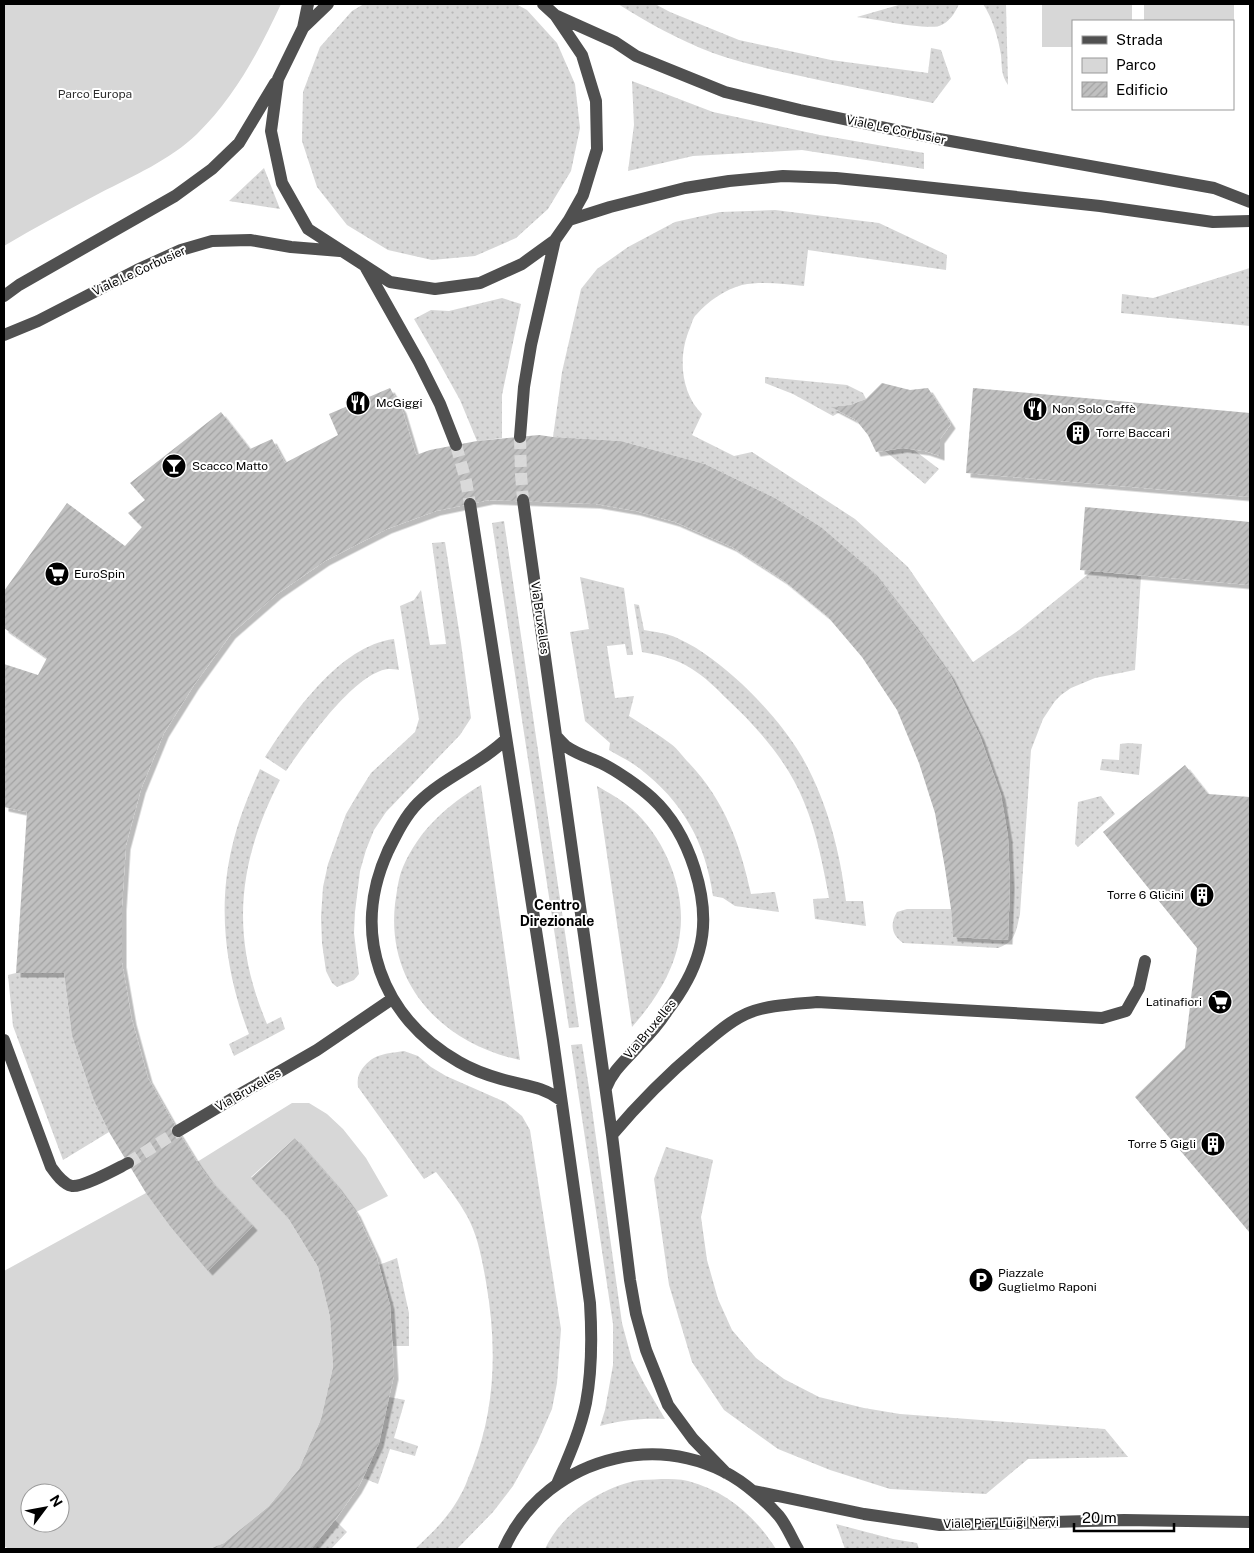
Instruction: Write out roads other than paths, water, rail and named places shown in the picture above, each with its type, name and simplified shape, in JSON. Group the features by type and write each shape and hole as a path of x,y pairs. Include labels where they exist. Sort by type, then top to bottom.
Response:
{"street":[{"path":"4,296 19,285 175,196 212,169 239,143 278,78 303,28 308,4"},
{"path":"303,28 328,4"},
{"path":"278,78 272,131 282,183 308,229 390,282 435,289 480,283 522,264 555,240 569,220 582,195 597,148 596,101 582,55 555,15 543,4"},
{"name":"Viale Le Corbusier","path":"555,15 615,42 636,56 725,92 939,140 1214,188 1250,202"},
{"path":"569,220 610,207 684,188 729,181 783,176 836,178 907,185 1100,206 1213,222 1250,221"},
{"name":"Viale Le Corbusier","path":"4,335 38,321 137,270 181,250 212,241 250,240 291,248 342,251"},
{"path":"520,436 524,387 531,345 555,240"},
{"path":"365,266 419,362 440,404 456,445"},
{"name":"Via Bruxelles","path":"523,500 636,1314 646,1350 668,1405 693,1439 726,1473"},
{"path":"470,504 553,1040 590,1303 592,1334 586,1403 576,1438 557,1484"},
{"name":"Via Bruxelles","path":"556,736 567,747 603,764 652,798 671,820 684,843 696,875 702,902 703,924 700,950 692,971 668,1011 648,1036 616,1070 606,1088"},
{"path":"506,739 497,748 417,803 400,827 384,860 373,898 373,947 379,970 392,999 408,1021 424,1037 460,1062 500,1079 539,1087 561,1100"},
{"path":"612,1135 679,1065 721,1029 746,1013 775,1006 817,1002 1102,1018 1126,1011 1139,988 1145,961"},
{"name":"Via Bruxelles","path":"178,1131 316,1050 392,999"},
{"path":"4,1040 51,1167 61,1179 71,1186 83,1184 128,1163"},
{"path":"504,1549 510,1536 530,1508 557,1484 579,1471 598,1463 629,1456 658,1454 696,1460 726,1473 754,1491 780,1517 798,1549"},
{"name":"Viale Pier Luigi Nervi","path":"754,1491 864,1514 940,1525 1124,1520 1250,1522"}],"tunnel":[{"path":"520,437 523,500"},
{"path":"456,445 470,504"},
{"path":"128,1163 178,1131"}],"place":[{"name":"McGiggi","path":"358,403"},
{"name":"Non Solo Caffè","path":"1035,409"},
{"name":"Torre Baccari","path":"1078,433"},
{"name":"Scacco Matto","path":"174,466"},
{"name":"EuroSpin","path":"57,574"},
{"name":"Torre 6 Glicini","path":"1202,895"},
{"name":"Latinafiori","path":"1220,1002"},
{"name":"Torre 5 Gigli","path":"1213,1144"},
{"name":"Piazzale Guglielmo Raponi","path":"981,1280"}],"district":[{"name":"Centro Direzionale","path":"557,914"}],"park label":[{"name":"Parco Europa","path":"95,94"}]}
